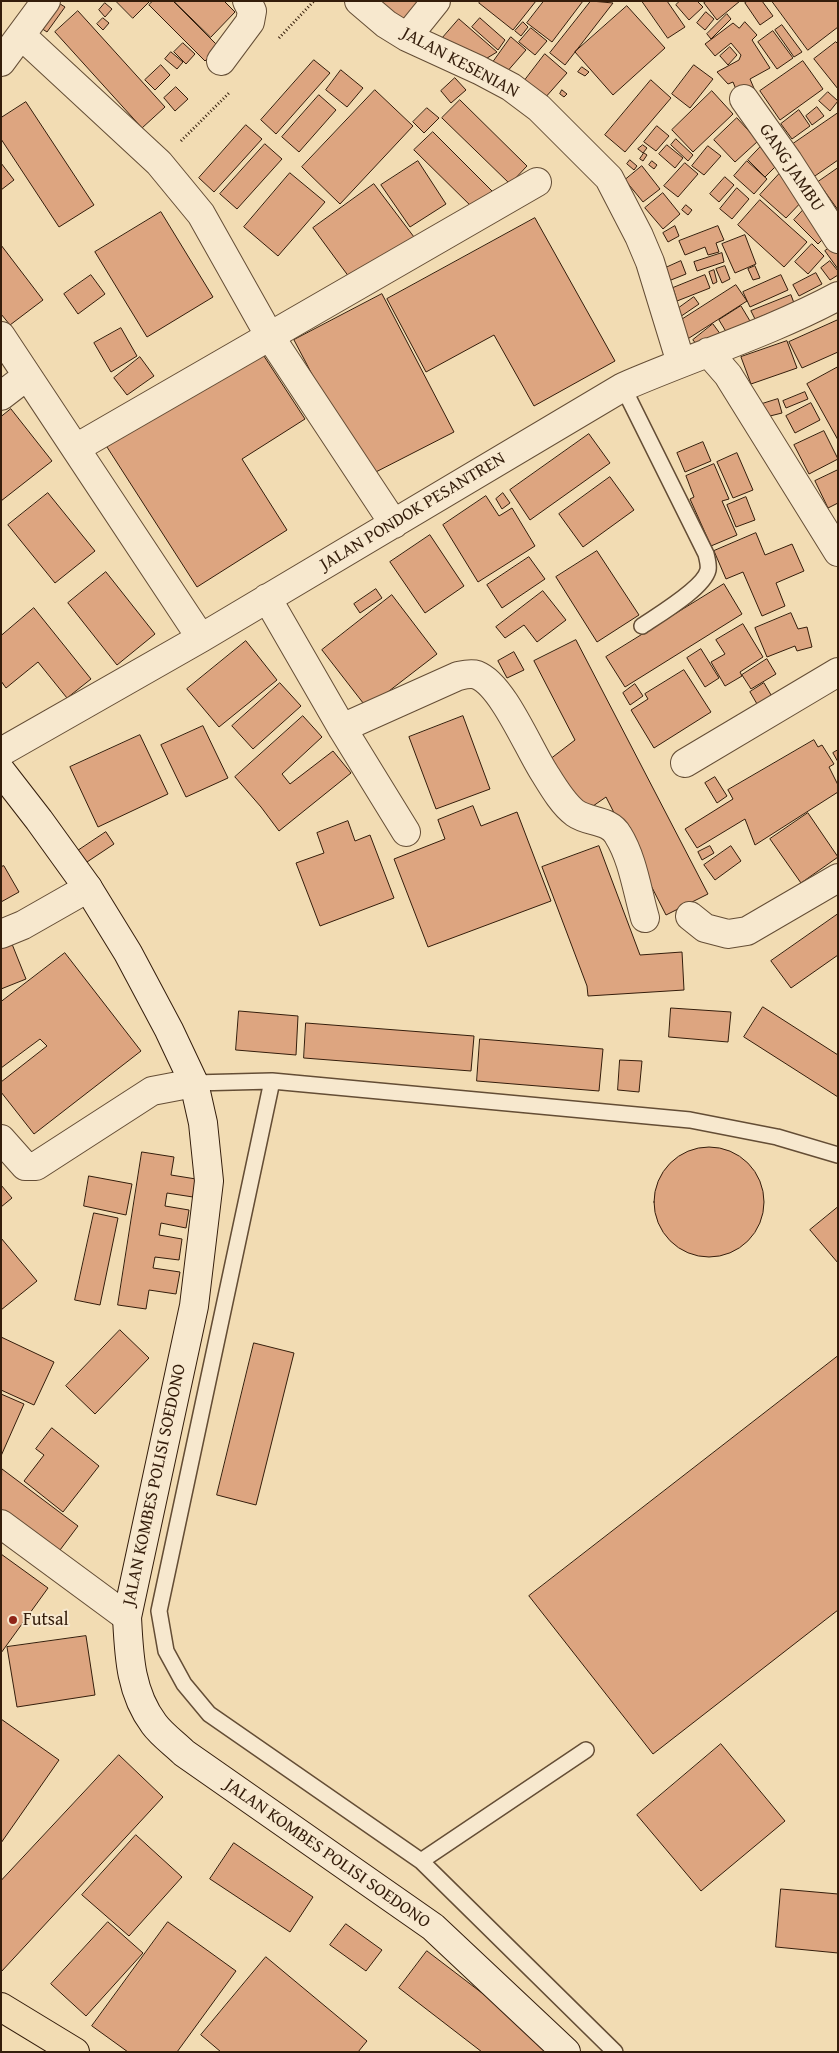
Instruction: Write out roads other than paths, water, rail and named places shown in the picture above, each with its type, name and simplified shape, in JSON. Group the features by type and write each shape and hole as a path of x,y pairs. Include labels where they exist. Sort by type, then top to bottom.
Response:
{"main road":[{"path":"1,2007 75,2052"}],"street":[{"path":"1,62 46,1"},
{"path":"221,61 250,22 252,11 246,1"},
{"name":"JALAN KESENIAN","path":"359,1 386,24 407,37 480,70 511,87 539,108 609,178 639,236 650,262 681,363"},
{"path":"407,37 436,1"},
{"path":"22,36 159,162 201,214 269,335 394,524"},
{"name":"GANG JAMBU","path":"744,99 788,161 838,239"},
{"path":"76,448 537,182"},
{"name":"JALAN PONDOK PESANTREN","path":"1,752 201,638 623,387 708,352 772,329 838,296"},
{"path":"1,336 201,638"},
{"path":"708,352 728,375 838,552"},
{"path":"1,396 27,376"},
{"path":"267,598 342,728 406,832"},
{"path":"685,764 838,672"},
{"path":"342,728 458,676 476,675 488,682 501,697 545,774 564,802 587,820 608,825 617,832 626,851 645,918"},
{"name":"JALAN KOMBES POLISI SOEDONO","path":"1,771 88,888 132,961 169,1030 194,1083 203,1123 209,1181 194,1306 127,1617 129,1658 136,1693 154,1724 184,1754 433,1927 566,2052"},
{"path":"690,916 705,928 728,934 747,931 838,878"},
{"path":"1,934 23,925 88,888"},
{"path":"1,1139 25,1166 36,1166 152,1091 194,1083"},
{"path":"1,1524 127,1617"}],"lane":[{"path":"623,387 706,554 708,570 700,582 681,600 642,626"},
{"path":"272,1081 159,1611 166,1651 184,1684 209,1714 422,1861 615,2052"},
{"path":"194,1083 272,1081 690,1120 778,1137 838,1155"},
{"path":"422,1861 586,1750"}],"place":[{"name":"Futsal","path":"13,1620"}]}
